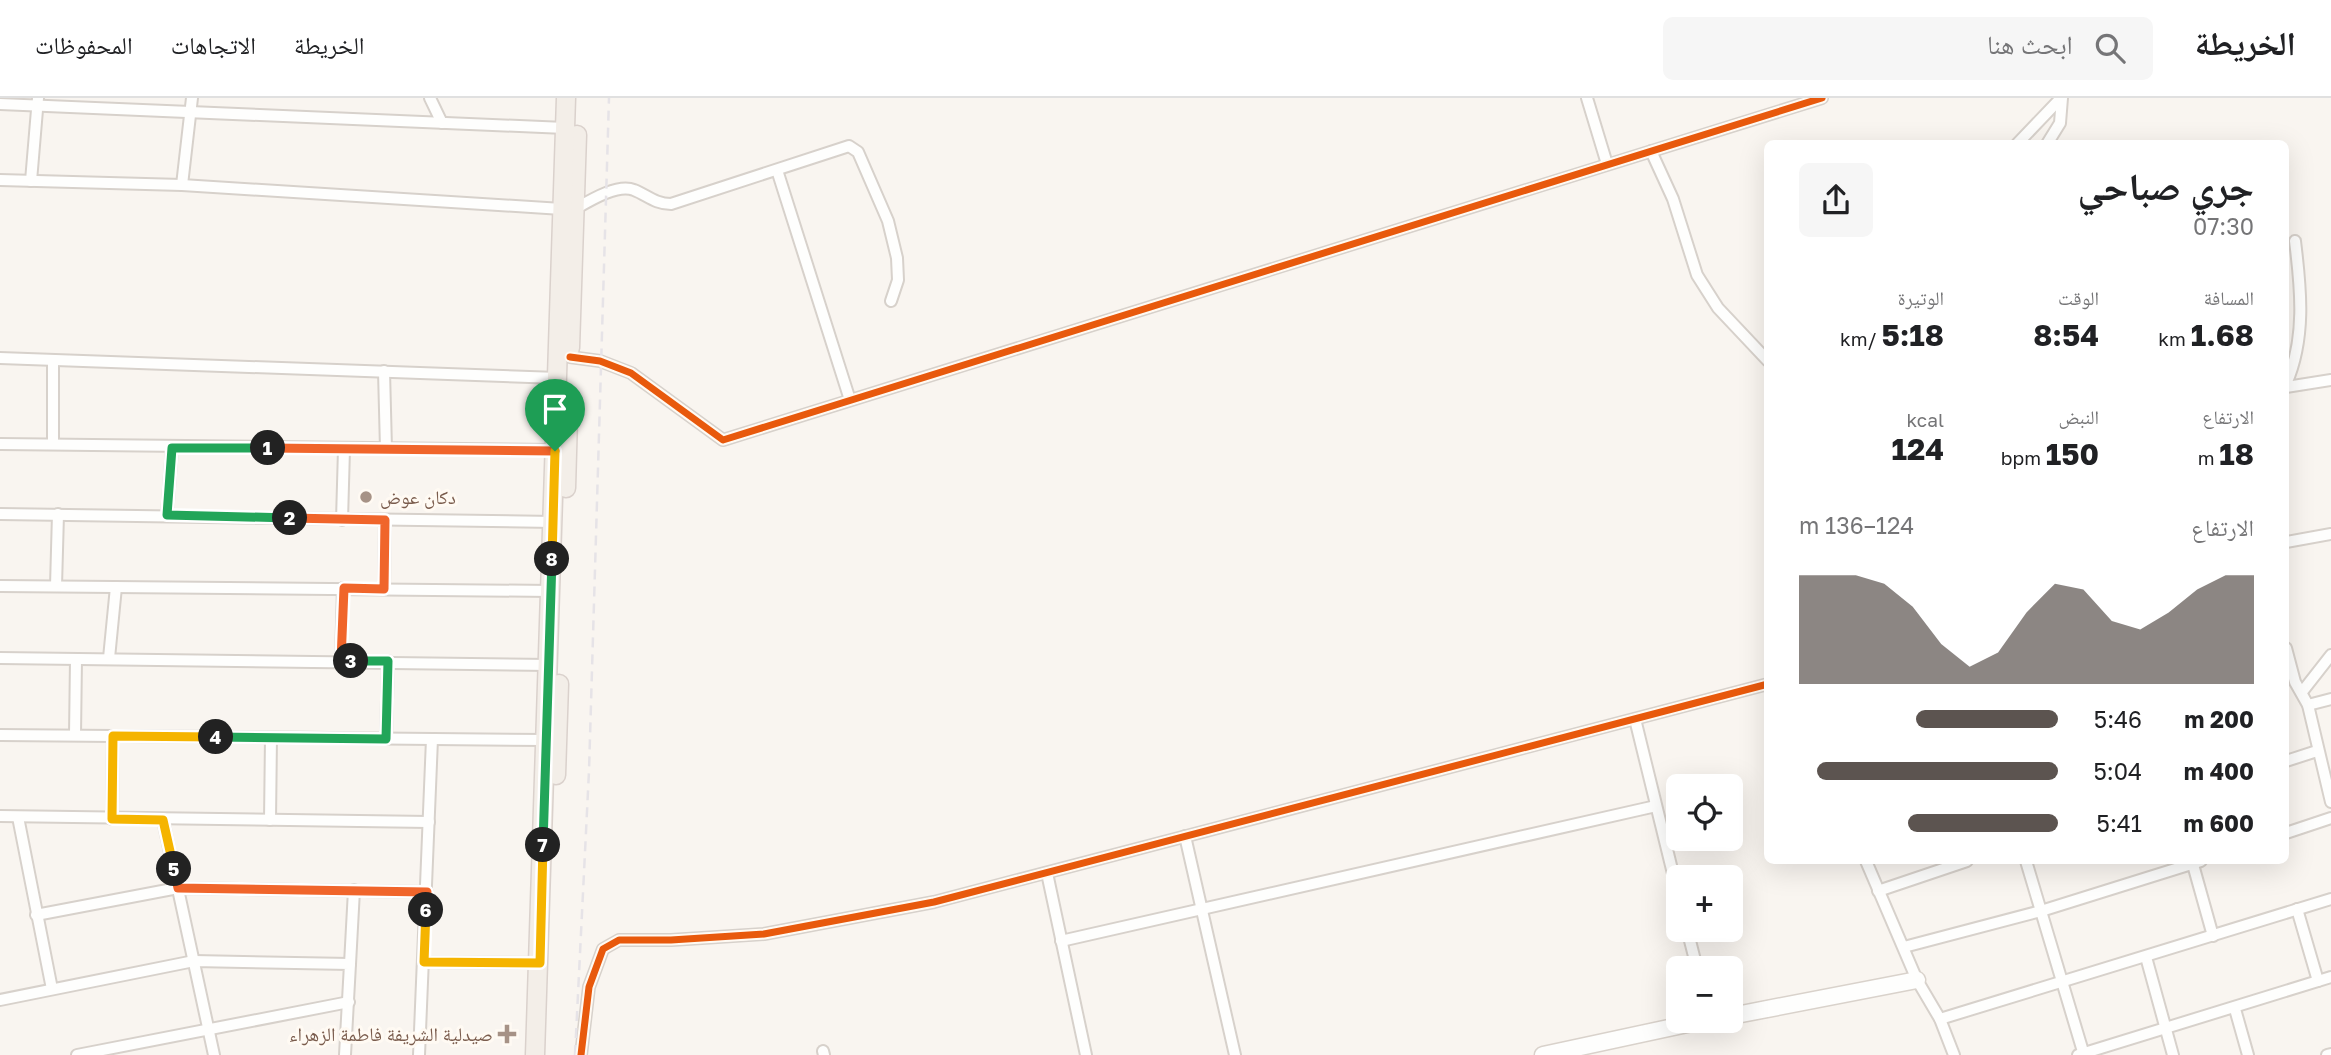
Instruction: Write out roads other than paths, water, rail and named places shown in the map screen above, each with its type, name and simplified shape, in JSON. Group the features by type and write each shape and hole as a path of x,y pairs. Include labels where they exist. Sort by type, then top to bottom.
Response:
{"main road":[{"path":"535,1055 554,522 570,357 566,98"},
{"path":"547,1055 561,450 558,378 578,98"}],"street":[{"path":"182,185 191,98"},
{"path":"430,98 442,123"},
{"path":"1587,98 1607,164"},
{"path":"570,357 600,361 631,373 723,440 1822,98"},
{"path":"2021,140 2062,98"},
{"path":"2050,140 2060,123 2062,98"},
{"path":"31,181 38,102"},
{"path":"0,104 38,102 190,112 565,128"},
{"path":"0,180 182,185 569,209 619,189 631,188 660,204 671,204 849,146 858,152 888,221 898,280 891,301"},
{"path":"1651,151 1672,199 1698,275 1718,308 1764,357"},
{"path":"777,170 850,400"},
{"path":"2289,379 2297,359 2301,282 2295,241"},
{"path":"0,358 558,378"},
{"path":"54,360 54,443"},
{"path":"384,371 386,449"},
{"path":"2289,386 2331,380"},
{"path":"0,444 54,443 172,448 561,450"},
{"path":"167,515 172,448"},
{"path":"342,520 344,449"},
{"path":"0,514 554,522"},
{"path":"56,586 58,514"},
{"path":"384,589 385,520"},
{"path":"2289,541 2331,534"},
{"path":"0,586 551,591"},
{"path":"109,658 116,587"},
{"path":"341,661 344,588"},
{"path":"2294,687 2331,655"},
{"path":"0,658 549,665"},
{"path":"75,735 76,659"},
{"path":"386,739 388,661"},
{"path":"2289,663 2294,687 2308,705 2331,802"},
{"path":"582,1055 589,987 603,949 619,940 671,940 764,934 934,902 1764,685"},
{"path":"2308,705 2331,699"},
{"path":"1635,719 1671,865"},
{"path":"0,735 545,740"},
{"path":"112,819 113,736"},
{"path":"270,820 271,738"},
{"path":"419,1055 432,739"},
{"path":"2289,760 2317,751"},
{"path":"1062,941 1656,806"},
{"path":"0,817 429,822"},
{"path":"18,817 52,989"},
{"path":"2289,832 2331,818"},
{"path":"163,820 214,1055"},
{"path":"1185,836 1235,1055"},
{"path":"1867,864 1917,980 1940,1019 1954,1055"},
{"path":"1878,891 1958,864"},
{"path":"2027,864 2082,1054 2235,1009 2331,977"},
{"path":"1904,947 2041,911 2189,864"},
{"path":"2195,864 2213,936"},
{"path":"1047,873 1086,1055"},
{"path":"36,915 178,888 427,892"},
{"path":"345,1055 354,890"},
{"path":"1940,1019 2331,899"},
{"path":"2297,909 2318,981"},
{"path":"2146,957 2174,1055"},
{"path":"0,1000 194,961 350,964"},
{"path":"424,962 540,963"},
{"path":"1743,1014 1917,980"},
{"path":"77,1055 349,1002"},
{"path":"2235,1009 2248,1055"},
{"path":"1543,1055 1666,1029"}],"railway":[{"path":"575,1055 589,771 609,98"}],"place":[{"name":"دكان عوض","path":"366,497"},
{"name":"صيدلية الشريفة فاطمة الزهراء","path":"507,1034"}]}
